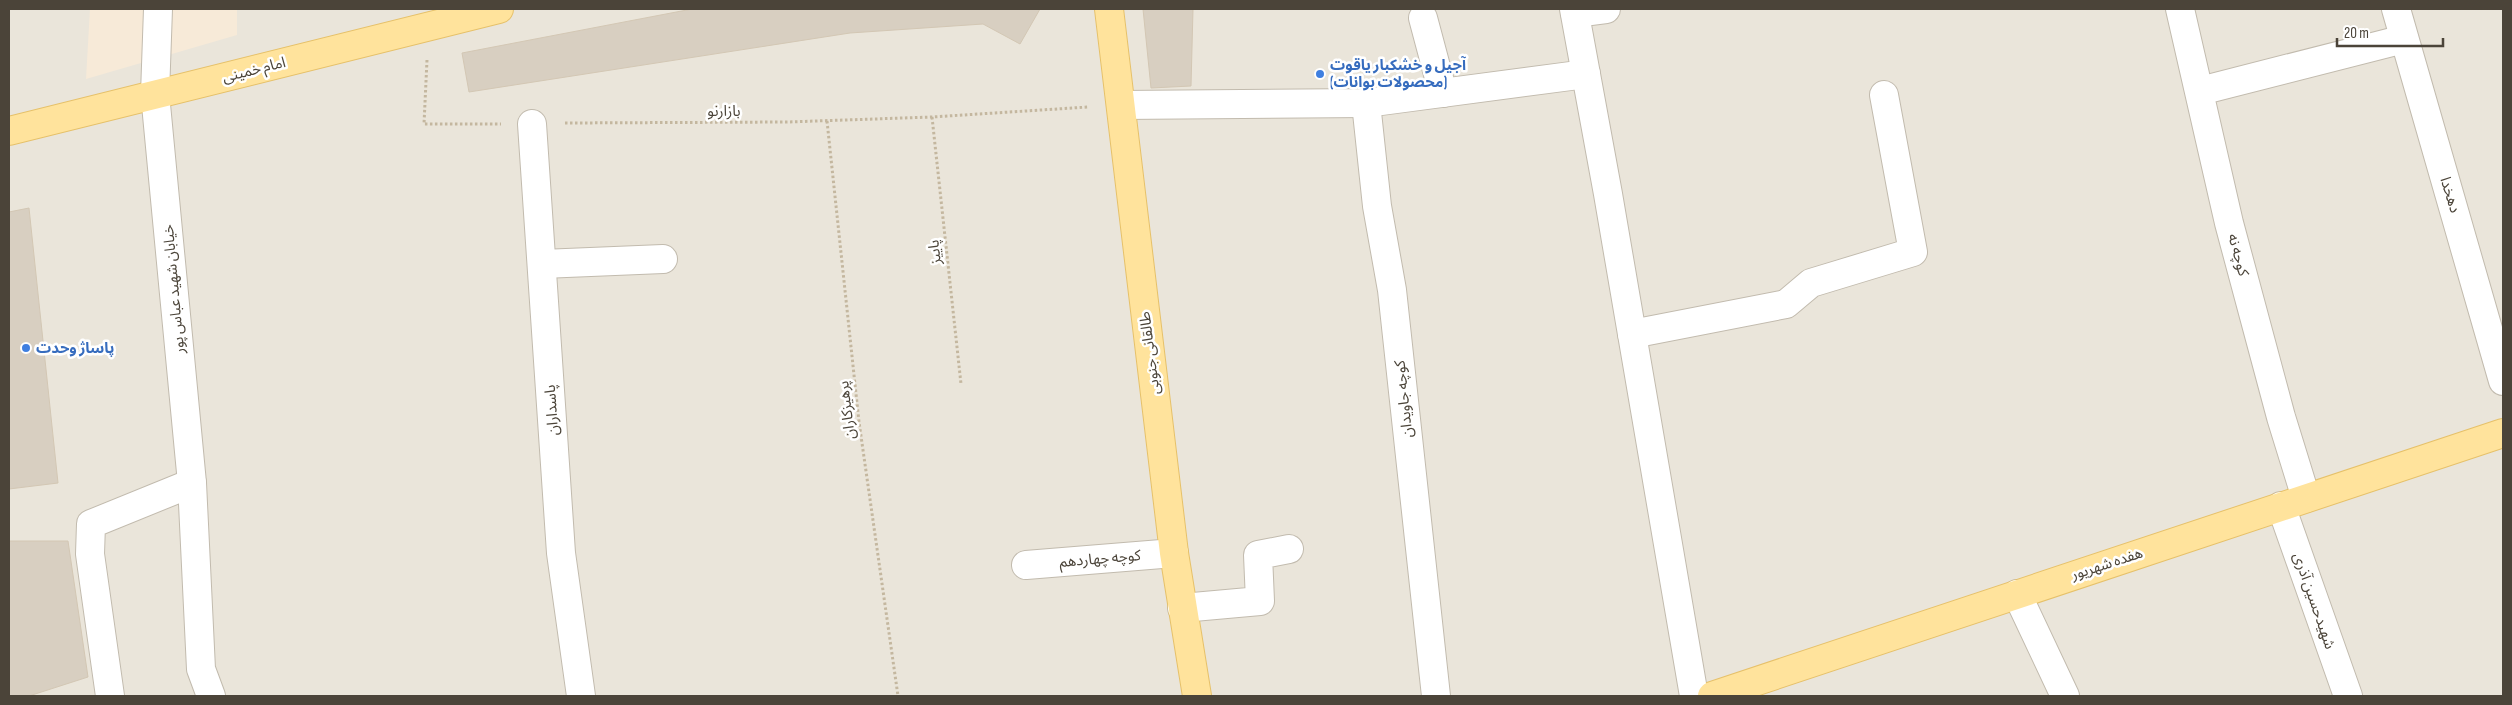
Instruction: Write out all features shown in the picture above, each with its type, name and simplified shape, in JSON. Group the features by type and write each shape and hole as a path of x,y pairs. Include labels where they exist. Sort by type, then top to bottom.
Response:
{"main road":[{"name":"طالقانی جنوبی","path":"1109,9 1174,553 1196,696"},
{"name":"امام خمینی","path":"9,131 491,10"},
{"name":"هفده شهریور","path":"1712,696 2503,433"}],"street":[{"name":"خیابان شهید عباس پور","path":"158,9 155,94 192,483 201,670 211,696"},
{"path":"1606,9 1574,11 1694,696"},
{"name":"کوچه نه","path":"2180,9 2229,223 2281,417 2294,502"},
{"name":"دهخدا","path":"2396,9 2404,39 2493,303 2503,381"},
{"path":"1423,18 1443,93"},
{"path":"2200,91 2404,39"},
{"path":"1121,105 1366,103 1586,74"},
{"path":"1632,334 1786,304 1811,283 1913,252 1884,95"},
{"name":"کوچه جاویدان","path":"1366,103 1377,206 1392,290 1436,696"},
{"name":"پاسداران","path":"532,124 561,553 581,696"},
{"path":"542,264 663,259"},
{"path":"110,696 90,554 90,524 192,483"},
{"name":"شهیدحسین آذری","path":"2294,502 2348,696"},
{"path":"1182,608 1260,600 1258,555 1289,549"},
{"name":"کوچه چهاردهم","path":"1026,565 1174,553"},
{"path":"2017,594 2065,696"}],"path":[{"name":"بازارنو","path":"429,26 424,124 827,121 932,117 1121,105"},
{"name":"پاییز","path":"932,117 961,384"},
{"name":"پرهیزکاران","path":"827,121 859,422 898,696"}],"shaded area":[{"path":"9,9 2503,9 2503,696 9,696"},
{"path":"90,9 237,9 237,35 86,79"}],"building":[{"path":"692,9 1040,9 1020,44 983,24 850,33 469,92 462,53"},
{"path":"1143,9 1193,9 1191,86 1151,88"},
{"name":"پاساژ وحدت","path":"29,208 58,483 9,489 9,212"},
{"path":"9,541 68,541 88,677 29,696 9,696"}],"place":[{"name":"آجیل و خشکبار یاقوت (محصولات بوانات)","path":"1320,74"},
{"name":"پاساژ وحدت","path":"26,348"}]}
